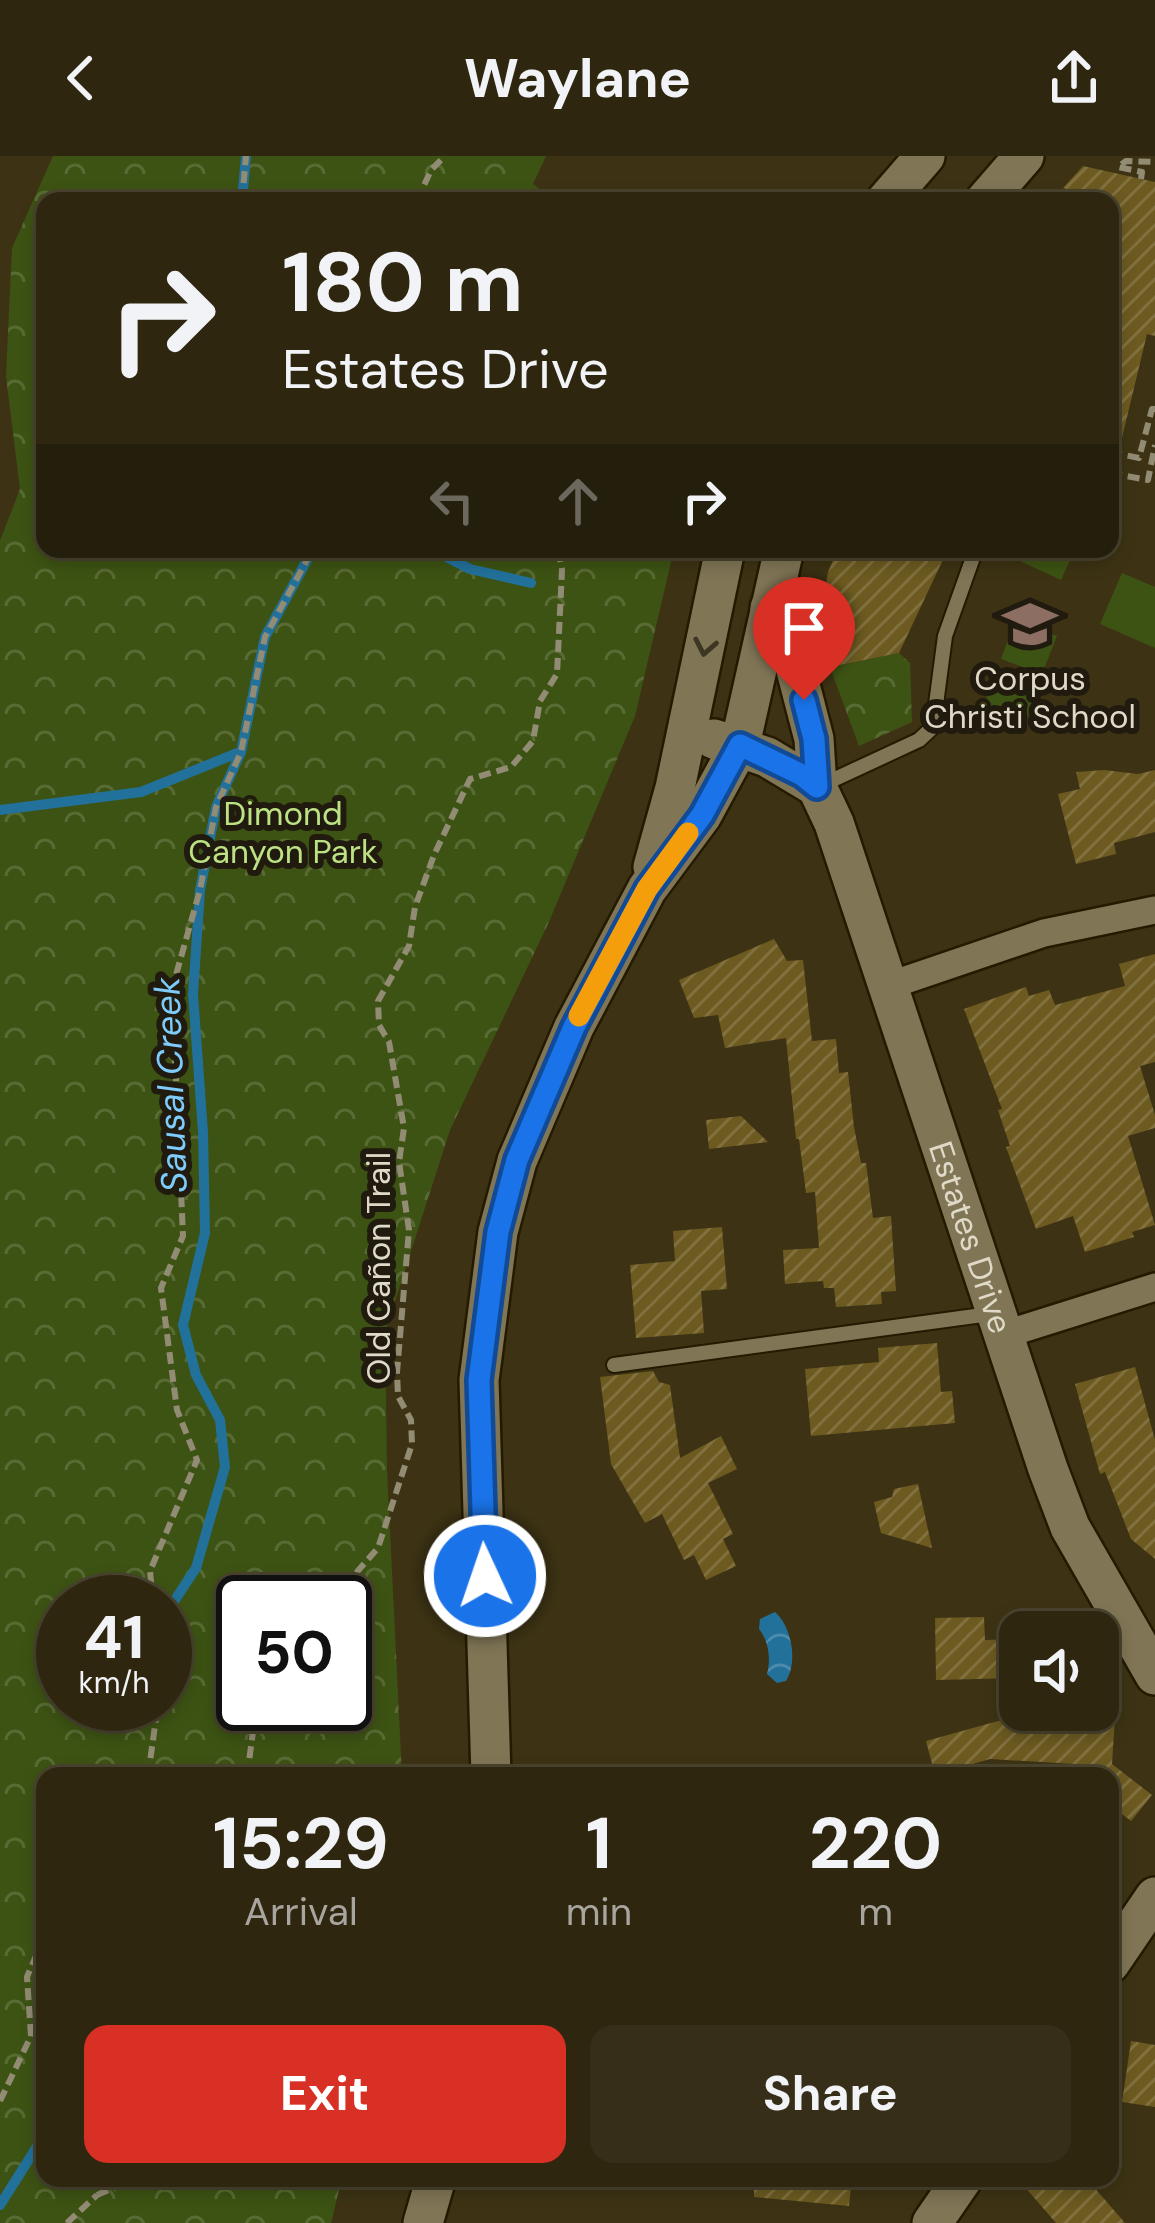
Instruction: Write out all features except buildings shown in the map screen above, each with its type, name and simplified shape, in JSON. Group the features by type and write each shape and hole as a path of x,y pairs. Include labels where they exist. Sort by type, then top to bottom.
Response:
{"main road":[{"path":"993,192 1024,156"},
{"path":"647,889 688,733 723,558"},
{"path":"491,1767 479,1380 498,1232 517,1160 542,1094 647,889 702,815 740,745 782,558"},
{"name":"Estates Drive","path":"770,608 794,662 814,739 817,787 834,823 1070,1527 1152,1666"},
{"path":"688,733 740,745 817,787"},
{"path":"1119,1950 1155,1898"},
{"path":"423,2223 433,2187"},
{"path":"932,2223 957,2187"}],"street":[{"path":"888,986 1044,932 1155,910"},
{"path":"999,1324 1155,1287"}],"lane":[{"path":"817,787 919,740 933,727 945,636 973,558"},
{"path":"614,1365 999,1324"}],"path":[{"path":"243,192 246,156"},
{"path":"421,192 431,170 446,156"},
{"path":"1141,179 1142,172 1118,167 1126,160 1155,161"},
{"path":"1119,454 1139,458 1155,409"},
{"path":"1119,475 1148,481 1155,445"},
{"path":"150,1575 197,1460 177,1410 161,1288 183,1236 172,988 200,890 216,807 241,752 265,638 308,558"},
{"name":"Old Cañon Trail","path":"356,1575 378,1548 412,1444 411,1420 398,1396 397,1372 409,1230 399,1162 404,1128 389,1042 379,1025 378,1000 410,946 415,907 470,779 511,766 533,741 540,701 556,674 560,558"},
{"path":"149,1767 154,1731"},
{"path":"248,1767 255,1731"},
{"path":"0,2102 31,2036 27,1977 36,1955"},
{"path":"97,2195 100,2187"},
{"path":"68,2223 97,2195 116,2187"}],"green space":[{"name":"Dimond Canyon Park","path":"53,156 546,156 533,184 544,192 37,192"},
{"name":"Dimond Canyon Park","path":"36,194 36,558 672,558 635,716 548,924 450,1130 385,1332 402,1767 36,1767 36,2187 340,2187 331,2223 0,2223 0,541 20,489 6,376 12,248"},
{"path":"1013,558 1071,558 1061,580"},
{"path":"1122,573 1155,587 1155,648 1100,624"},
{"path":"1015,621 1057,636 1042,674 1001,659"},
{"path":"899,653 910,663 912,722 859,746 830,667"},
{"path":"998,669 1039,685 1025,723 983,708"}],"water":[{"path":"775,1612 786,1626 792,1655 786,1681 777,1683 767,1674 768,1651 759,1629 760,1619"}],"waterway":[{"name":"Sausal Creek","path":"243,192 246,156"},
{"name":"Sausal Creek","path":"191,1575 225,1467 220,1420 196,1375 183,1325 205,1233 193,994 200,890 216,807 241,752 265,637 308,558"},
{"path":"449,558 470,569 531,583"},
{"path":"0,810 141,792 240,752"},
{"name":"Sausal Creek","path":"0,2205 36,2148"}],"slow traffic":[{"path":"579,1016 647,889 688,833"}],"place":[{"name":"Corpus Christi School","path":"1030,624"}],"route":[{"path":"485,1576 479,1380 498,1232 517,1160 574,1027 647,889 702,815 740,745 817,787 814,739 804,700"}]}
